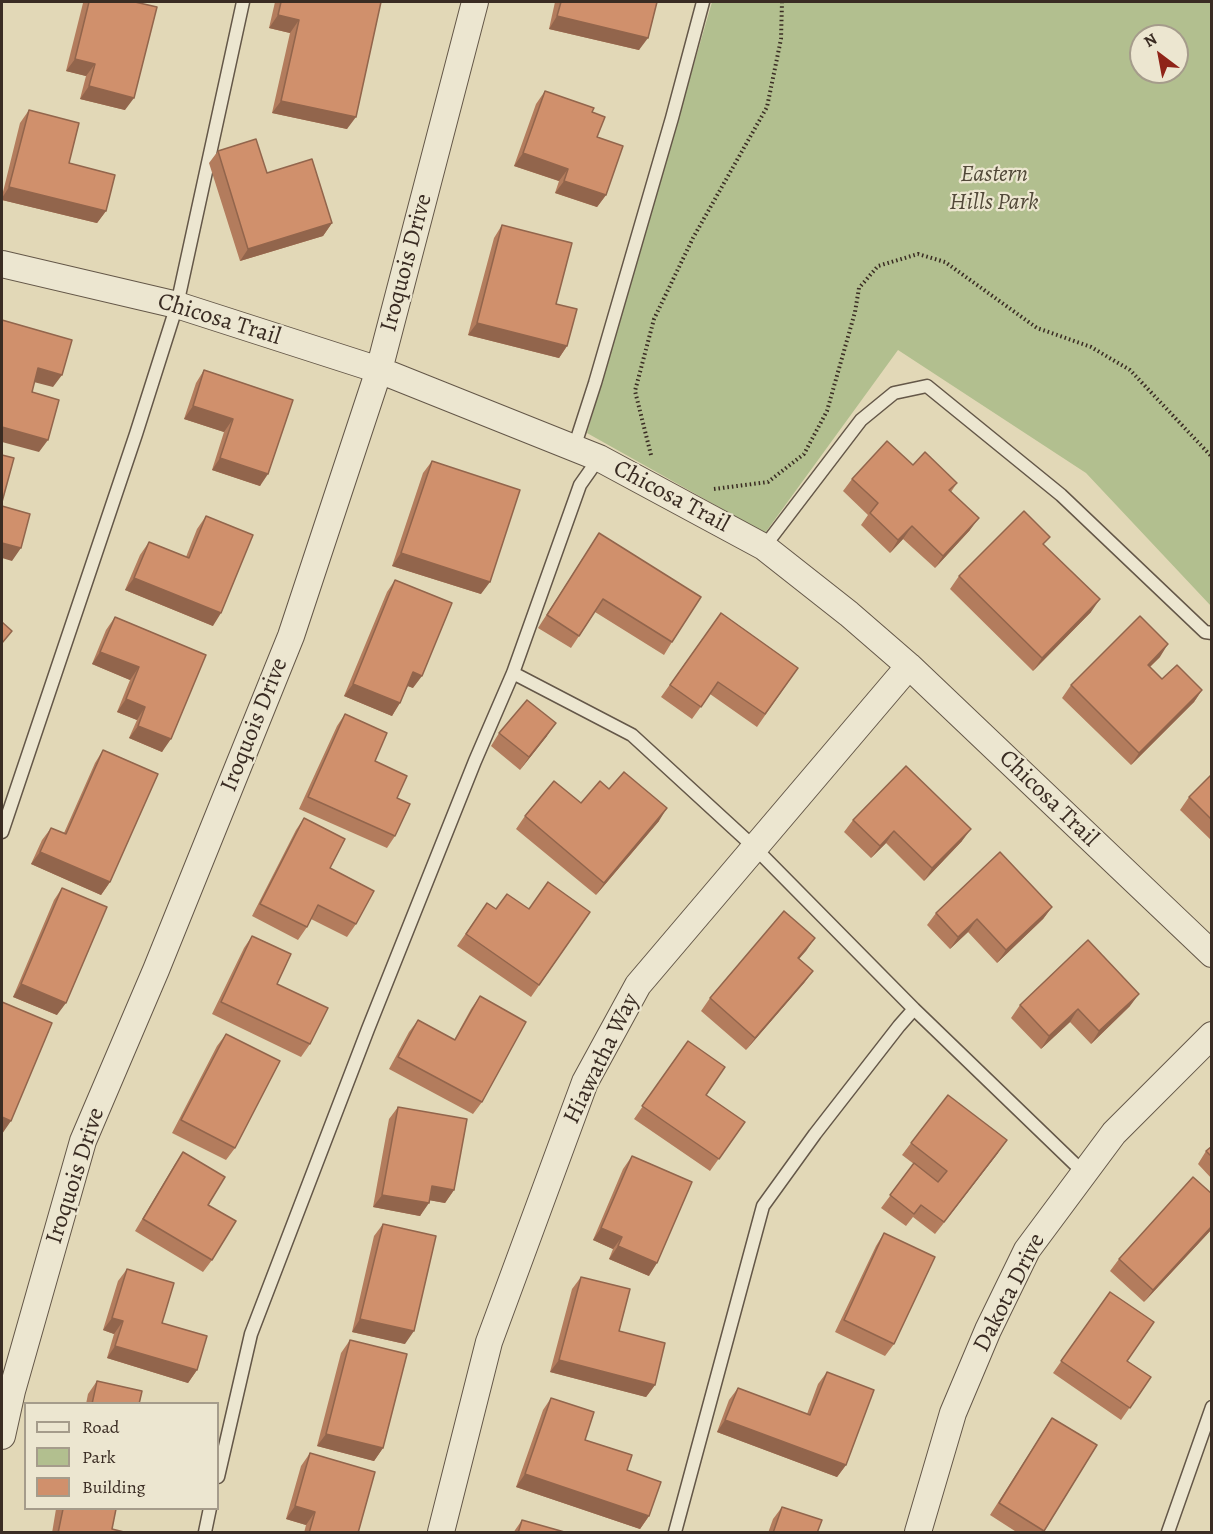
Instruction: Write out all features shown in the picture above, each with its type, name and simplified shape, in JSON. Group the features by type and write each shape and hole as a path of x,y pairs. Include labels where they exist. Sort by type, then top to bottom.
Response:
{"street":[{"name":"Iroquois Drive","path":"2,1436 12,1391 83,1142 156,970 291,636 379,370 475,2"},
{"name":"Chicosa Trail","path":"2,264 177,305 379,370 599,458 764,547 849,614 909,666 1212,954"},
{"name":"Hiawatha Way","path":"441,1533 489,1342 585,1082 638,985 909,666"},
{"name":"Dakota Drive","path":"918,1533 953,1413 988,1330 1027,1250 1114,1133 1212,1035"}],"lane":[{"path":"2,832 177,305 243,2"},
{"path":"574,448 672,118 703,2"},
{"path":"764,547 861,420 894,393 927,386 1061,495 1205,632 1212,633"},
{"path":"219,1473 251,1334 368,1029 513,673 580,485 599,458"},
{"path":"513,673 632,735 754,847 914,1009 1083,1172"},
{"path":"675,1533 763,1206 822,1125 914,1009"},
{"path":"1168,1533 1212,1407"},
{"path":"205,1533 210,1510"}],"path":[{"path":"652,459 635,391 654,319 693,238 766,107 782,39 782,2"},
{"path":"708,489 768,482 804,454 827,411 855,312 859,288 878,266 918,254 945,261 1037,328 1091,347 1130,370 1212,457"}],"green space":[{"name":"Eastern Hills Park","path":"712,2 1211,2 1211,606 1086,473 898,350 765,533 587,433"}],"building":[{"path":"89,2 135,2 157,7 134,98 89,86 95,64 75,59"},
{"path":"281,2 381,2 356,117 281,101 299,20 278,15"},
{"path":"561,2 657,2 648,38 557,16"},
{"path":"545,91 594,108 592,112 605,117 597,137 623,146 606,195 564,181 568,169 523,153"},
{"path":"29,110 79,123 69,163 115,175 106,211 9,187"},
{"path":"256,139 267,173 312,159 332,223 248,249 218,151"},
{"path":"502,225 572,243 556,304 577,309 567,346 477,323"},
{"path":"2,320 72,340 62,375 38,368 32,392 59,400 48,440 2,427"},
{"path":"204,370 293,400 268,474 220,458 233,419 193,406"},
{"path":"887,441 913,465 925,452 957,483 949,490 979,518 943,556 912,526 898,540 870,513 878,503 852,479"},
{"path":"2,455 14,458 2,502"},
{"path":"432,461 520,490 490,582 401,553"},
{"path":"2,506 30,514 21,548 2,543"},
{"path":"1024,511 1050,537 1043,544 1100,599 1042,658 959,576"},
{"path":"206,516 253,535 221,613 134,578 149,542 189,558"},
{"path":"599,533 701,597 672,642 603,599 579,636 547,615"},
{"path":"395,580 452,603 422,676 413,672 400,703 353,684"},
{"path":"721,613 798,668 765,714 718,682 701,707 670,685"},
{"path":"1140,616 1168,644 1148,665 1162,679 1177,665 1202,690 1139,753 1071,685"},
{"path":"115,617 206,655 171,739 138,726 145,707 126,699 139,667 100,652"},
{"path":"2,622 12,631 2,643"},
{"path":"527,700 556,723 529,757 499,733"},
{"path":"345,714 387,733 375,761 407,776 397,798 410,804 395,836 308,797"},
{"path":"103,750 158,774 110,882 40,852 51,828 66,834"},
{"path":"906,766 971,829 932,868 894,831 880,846 853,820"},
{"path":"624,772 667,808 604,883 525,816 554,781 581,803 600,781 609,789"},
{"path":"1212,774 1212,820 1189,797"},
{"path":"304,818 345,839 330,868 374,891 356,924 318,905 307,927 260,904"},
{"path":"1000,852 1052,907 1006,950 977,919 958,937 936,913"},
{"path":"548,882 590,912 539,985 466,934 487,903 496,909 507,894 529,909"},
{"path":"62,888 107,907 66,1003 21,984"},
{"path":"784,911 815,938 798,958 813,971 755,1038 710,998"},
{"path":"252,936 291,954 277,984 328,1008 310,1044 221,1002"},
{"path":"1088,940 1139,994 1099,1031 1078,1009 1049,1036 1020,1005"},
{"path":"480,996 526,1022 482,1102 398,1057 418,1020 455,1040"},
{"path":"2,1002 52,1023 11,1121 2,1117"},
{"path":"226,1034 280,1061 235,1148 181,1120"},
{"path":"688,1041 725,1067 706,1095 745,1122 719,1159 642,1106"},
{"path":"948,1095 1007,1140 944,1222 921,1205 914,1214 890,1195 914,1163 938,1182 947,1171 911,1143"},
{"path":"398,1107 467,1119 454,1190 432,1186 429,1203 382,1195"},
{"path":"1212,1146 1212,1157 1206,1151"},
{"path":"183,1152 225,1177 208,1205 236,1221 212,1260 143,1219"},
{"path":"632,1156 692,1182 657,1263 618,1246 622,1237 601,1228"},
{"path":"1193,1177 1212,1194 1212,1226 1153,1290 1119,1259"},
{"path":"383,1224 436,1236 414,1331 360,1319"},
{"path":"884,1233 935,1257 894,1344 844,1320"},
{"path":"127,1269 174,1283 162,1323 207,1336 197,1370 115,1346 123,1321 112,1318"},
{"path":"581,1277 630,1289 619,1331 665,1343 655,1385 559,1360"},
{"path":"1110,1292 1154,1322 1127,1361 1151,1377 1130,1408 1061,1361"},
{"path":"350,1340 407,1354 383,1448 326,1434"},
{"path":"827,1372 874,1390 846,1465 725,1420 738,1388 810,1415"},
{"path":"97,1381 142,1391 139,1402 92,1402"},
{"path":"551,1398 594,1412 585,1440 632,1455 627,1470 661,1482 649,1516 525,1474"},
{"path":"1052,1418 1097,1445 1044,1531 999,1503"},
{"path":"310,1453 375,1472 358,1533 309,1533 315,1512 295,1506"},
{"path":"782,1507 822,1520 817,1533 773,1533"},
{"path":"63,1510 116,1510 112,1529 128,1533 58,1533"},
{"path":"522,1520 568,1533 518,1533"}]}
